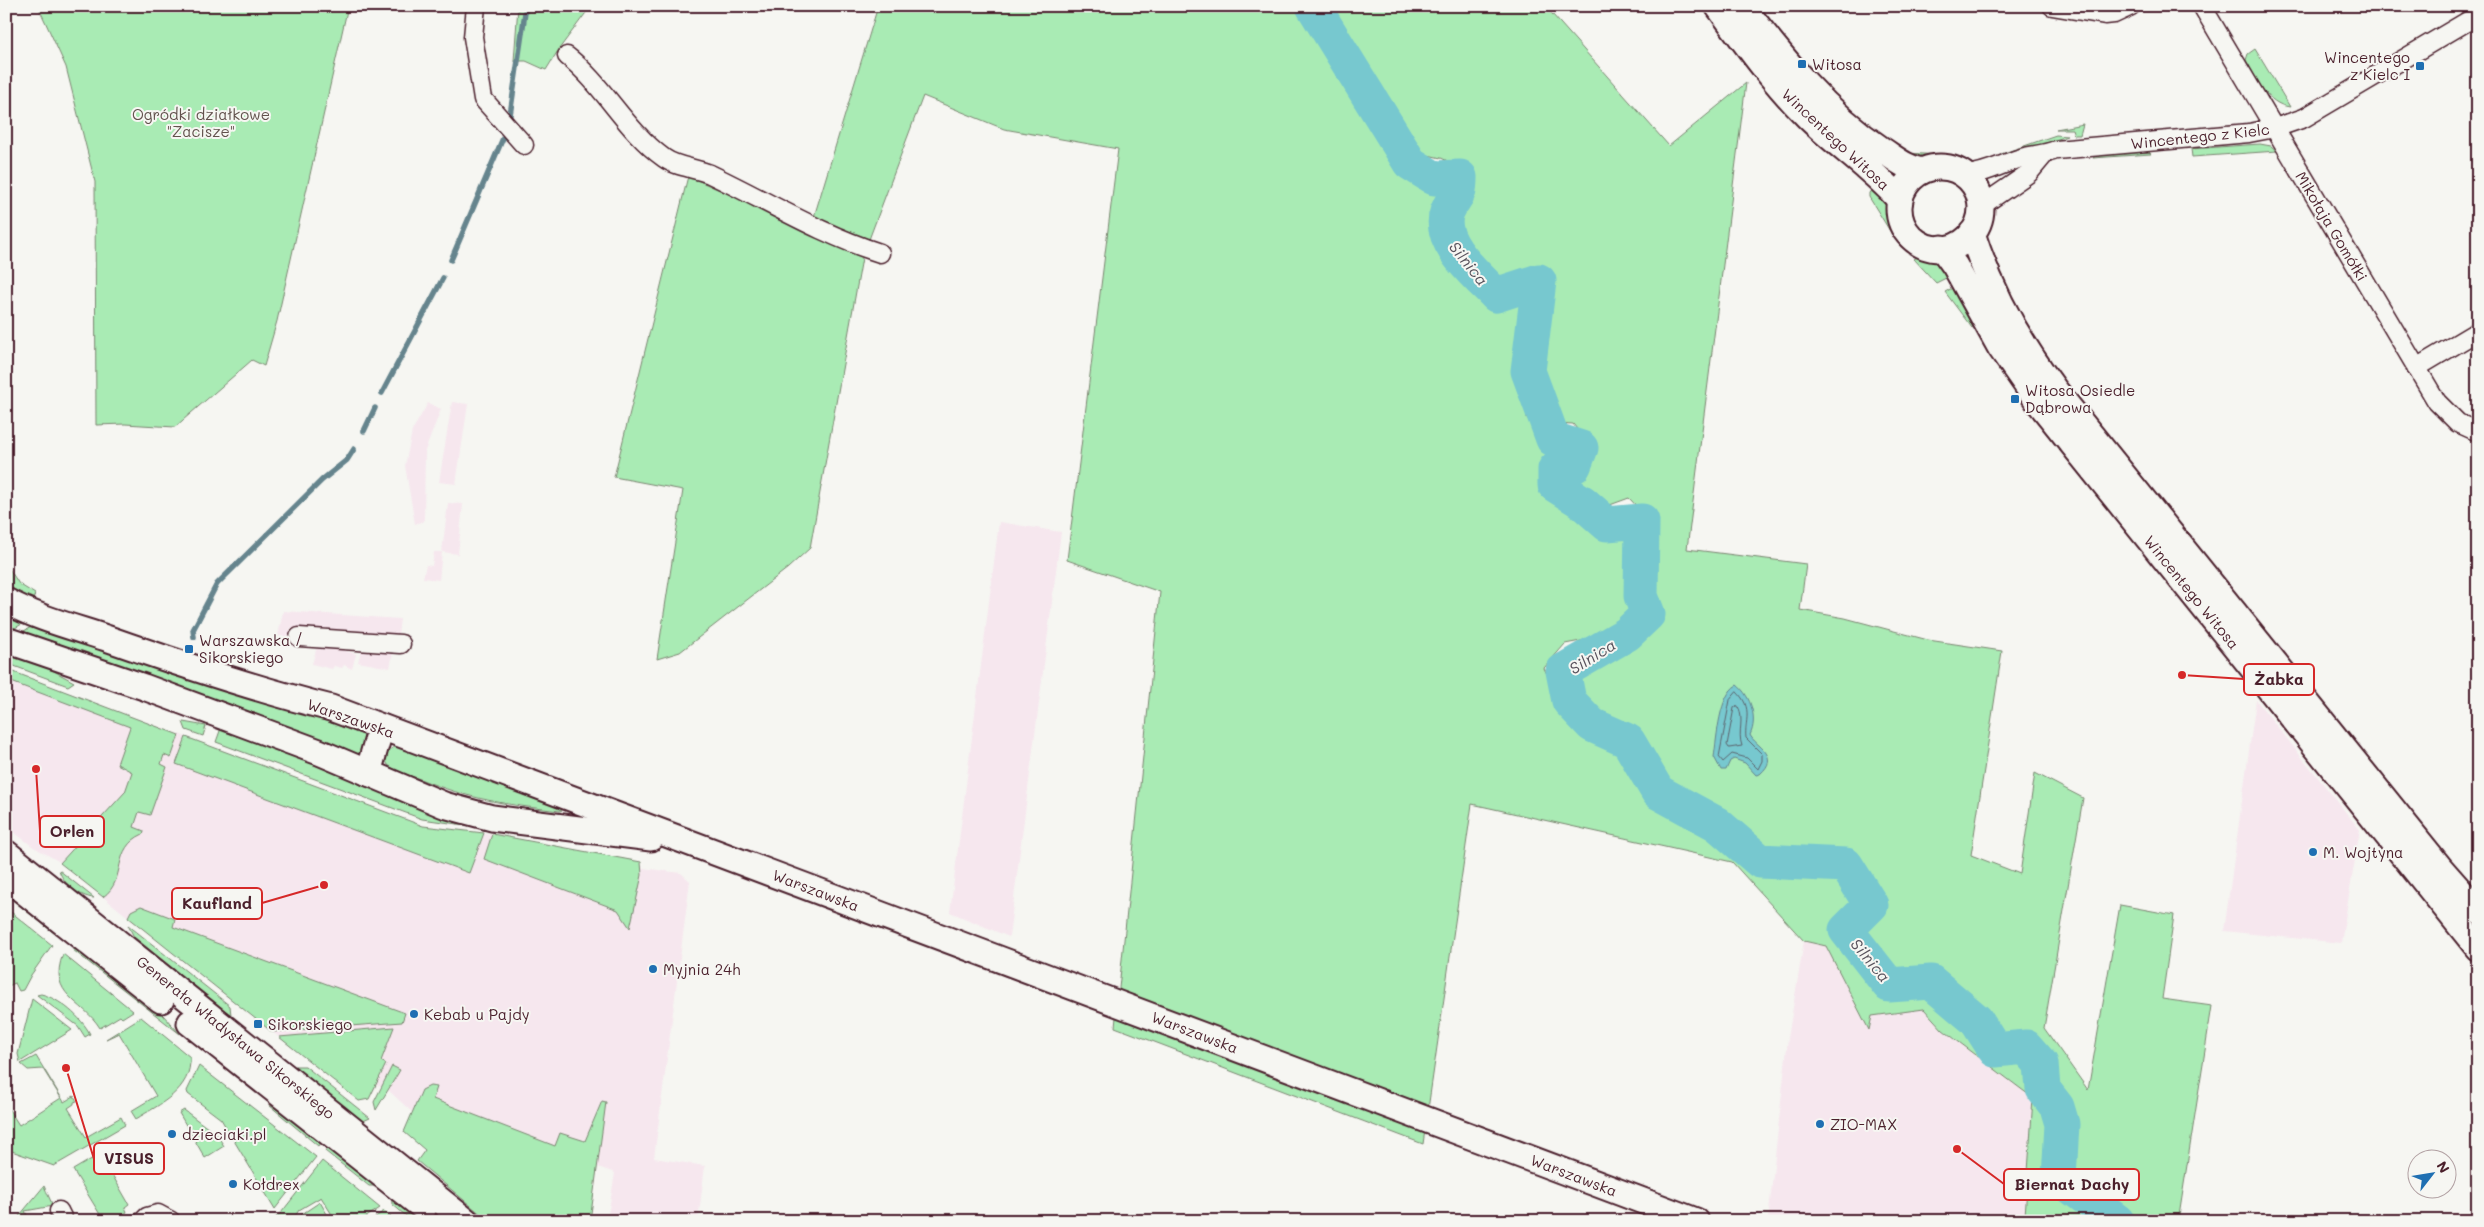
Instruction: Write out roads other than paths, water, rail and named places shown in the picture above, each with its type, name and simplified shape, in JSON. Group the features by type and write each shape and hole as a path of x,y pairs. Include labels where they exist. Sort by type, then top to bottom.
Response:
{"main road":[{"name":"Wincentego Witosa","path":"1718,6 1766,72 1807,116 1855,160 1884,182 1900,200"},
{"name":"Wincentego Witosa","path":"1742,6 1784,59 1820,100 1870,142 1909,168 1922,171"},
{"path":"1944,167 1952,168 1965,175 1976,189 1981,206 1979,220 1972,233 1959,244 1942,248 1931,247 1912,237 1901,220 1900,200 1908,182 1922,171 1944,167"},
{"name":"Wincentego Witosa","path":"1972,233 1982,266 2017,336 2054,389 2441,869 2478,911"},
{"name":"Wincentego Witosa","path":"1942,248 1955,266 2000,348 2037,400 2478,948"},
{"name":"Warszawska","path":"6,601 33,613 167,659 276,694 331,708 1696,1221"},
{"name":"Warszawska","path":"6,640 144,687 319,752 444,805 492,818 694,844"},
{"path":"368,773 381,727"},
{"name":"Generała Władysława Sikorskiego","path":"6,853 466,1221"},
{"name":"Generała Władysława Sikorskiego","path":"6,877 390,1183 441,1221"}],"street":[{"path":"476,6 473,36 483,99 524,146"},
{"path":"2052,6 2105,15 2114,14 2132,6"},
{"name":"Mikołaja Gomółki","path":"2202,6 2416,368 2443,410 2458,423 2478,432"},
{"name":"Wincentego z Kielc","path":"1965,175 1986,171 2019,159 2044,155 2056,150 2249,134 2275,128 2304,118 2478,15"},
{"path":"567,56 589,74 639,136 666,160 706,172 817,229 880,253"},
{"path":"1981,206 2029,173 2044,155"},
{"path":"2416,368 2478,331"},
{"path":"298,637 401,644"},
{"path":"143,1221 147,1217 158,1214 171,1221"}],"water":[{"path":"1737,685 1746,695 1752,708 1753,722 1750,735 1768,756 1766,767 1760,774 1756,775 1745,763 1734,759 1730,761 1726,770 1721,770 1714,757 1720,717 1726,697"}],"waterway":[{"path":"510,115 526,6"},
{"name":"Silnica","path":"1313,6 1410,163 1434,178 1460,177 1458,194 1447,212 1445,223 1447,235 1461,258 1496,295 1539,281 1528,371 1553,439 1581,448 1574,466 1555,469 1555,485 1582,502 1607,524 1642,521 1641,596 1648,614 1627,634 1563,671 1569,701 1592,725 1628,741 1658,792 1717,824 1760,861 1846,865 1871,905 1846,930 1889,985 1931,982 1976,1020 1995,1050 2026,1047 2041,1064 2043,1089 2057,1107 2062,1124 2059,1178 2117,1221"},
{"path":"451,260 503,138"},
{"path":"382,393 443,278"},
{"path":"364,431 375,408"},
{"path":"194,637 193,630 217,584 322,480 347,460 354,449"}],"place":[{"name":"Witosa","path":"1802,64"},
{"name":"Wincentego z Kielc I","path":"2420,66"},
{"name":"Witosa Osiedle Dąbrowa","path":"2015,399"},
{"name":"Warszawska / Sikorskiego","path":"189,649"},
{"name":"Żabka","path":"2182,675"},
{"name":"Orlen","path":"36,769"},
{"name":"M. Wojtyna","path":"2313,852"},
{"name":"Kaufland","path":"324,885"},
{"name":"Myjnia 24h","path":"653,969"},
{"name":"Kebab u Pajdy","path":"414,1014"},
{"name":"Sikorskiego","path":"258,1024"},
{"name":"VISUS","path":"66,1068"},
{"name":"ZIO-MAX","path":"1820,1124"},
{"name":"dzieciaki.pl","path":"172,1134"},
{"name":"Biernat Dachy","path":"1957,1149"},
{"name":"Kołdrex","path":"233,1184"}],"park label":[{"name":"Ogródki działkowe \"Zacisze\"","path":"201,122"}]}
